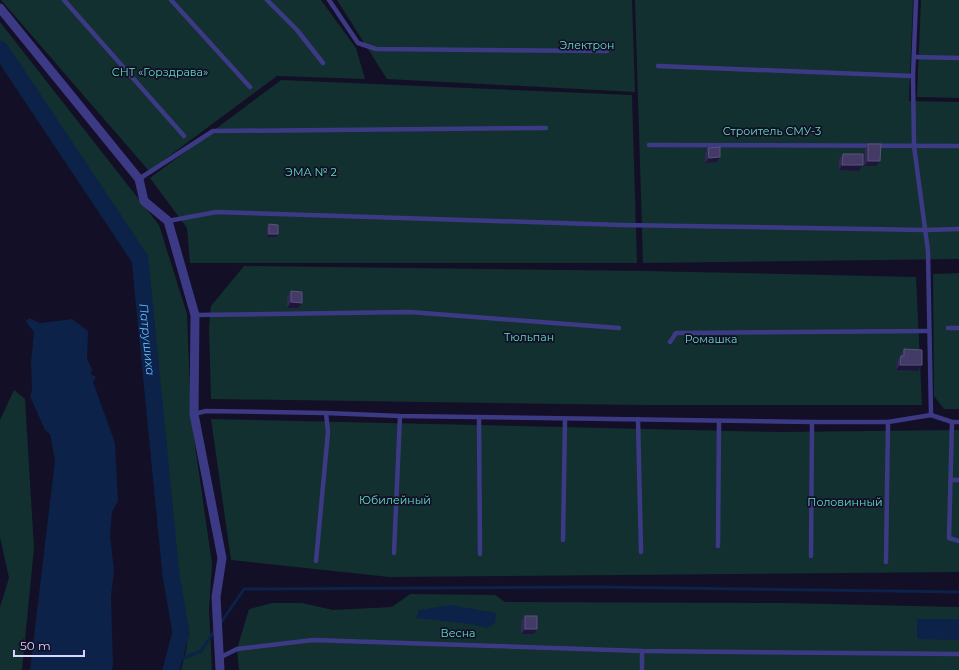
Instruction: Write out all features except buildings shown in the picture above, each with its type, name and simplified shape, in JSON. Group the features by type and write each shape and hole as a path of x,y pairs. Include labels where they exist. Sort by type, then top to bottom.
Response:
{"street":[{"path":"0,8 139,179 144,201 168,221 195,315 194,414 222,558 216,597 221,657 220,670"}],"lane":[{"path":"64,0 184,136"},
{"path":"171,0 250,87"},
{"path":"267,0 297,30 323,63"},
{"path":"329,0 358,43 376,48 607,51"},
{"path":"916,0 913,76 914,146 928,251 928,331 931,415"},
{"path":"914,57 959,58"},
{"path":"658,66 913,76"},
{"path":"139,179 213,131 546,128"},
{"path":"649,145 959,146"},
{"path":"168,221 216,212 621,225 925,230 959,229"},
{"path":"195,315 410,312 619,328"},
{"path":"948,328 959,328"},
{"path":"670,342 676,333 928,331"},
{"path":"194,414 206,411 326,412 400,416 812,422 888,422 931,415 952,422 959,422"},
{"path":"316,560 328,432 326,412"},
{"path":"394,553 400,416"},
{"path":"479,417 480,554"},
{"path":"563,540 565,419"},
{"path":"638,419 641,552"},
{"path":"718,546 719,421"},
{"path":"811,556 812,422"},
{"path":"886,562 888,422"},
{"path":"952,422 949,538 959,541"},
{"path":"951,480 959,480"},
{"path":"221,657 237,650 313,640 642,651 959,654"},
{"path":"642,651 642,670"}],"green space":[{"name":"СНТ «Горздрава»","path":"1,0 321,0 356,48 365,79 277,76 149,171"},
{"name":"Электрон","path":"337,0 632,0 635,92 387,79"},
{"name":"Строитель СМУ-3","path":"635,0 913,0 909,101 959,102 959,259 643,263"},
{"path":"921,0 959,0 959,98 917,97"},
{"path":"0,22 159,225 187,314 191,417 212,564 209,610 212,670 181,670 187,647 163,439 146,258 0,43"},
{"name":"ЭМА № 2","path":"281,80 632,95 637,263 190,263 187,228 150,178"},
{"name":"Тюльпан","path":"244,266 646,271 916,277 922,405 641,405 211,399 209,327 211,306"},
{"path":"959,273 959,409 944,409 934,396 933,274"},
{"path":"14,390 25,399 34,548 22,670 0,670 0,607 9,578 0,537 0,420"},
{"name":"Юбилейный","path":"211,419 779,432 959,430 959,572 389,577 231,560"},
{"name":"Весна","path":"410,594 495,595 505,602 785,603 959,607 959,670 239,670 237,649 249,609 272,603 302,603 333,610 392,607"}],"water":[{"path":"29,318 40,323 72,319 88,331 87,359 92,369 91,374 96,377 93,382 115,443 118,501 112,512 110,536 114,570 111,597 112,670 30,670 55,460 50,434 45,430 30,396 32,391 31,362 34,332 26,322"},
{"path":"450,605 496,613 495,623 487,628 470,624 416,618 419,610"},
{"path":"917,619 959,619 959,640 917,639"}],"waterway":[{"name":"Патрушиха","path":"0,49 140,259 171,575 181,633 171,670"},
{"path":"220,624 244,589 600,587 959,592"},
{"path":"173,662 201,651 215,630"}],"park label":[{"name":"Ромашка","path":"711,339"},
{"name":"Половинный","path":"845,502"}]}
